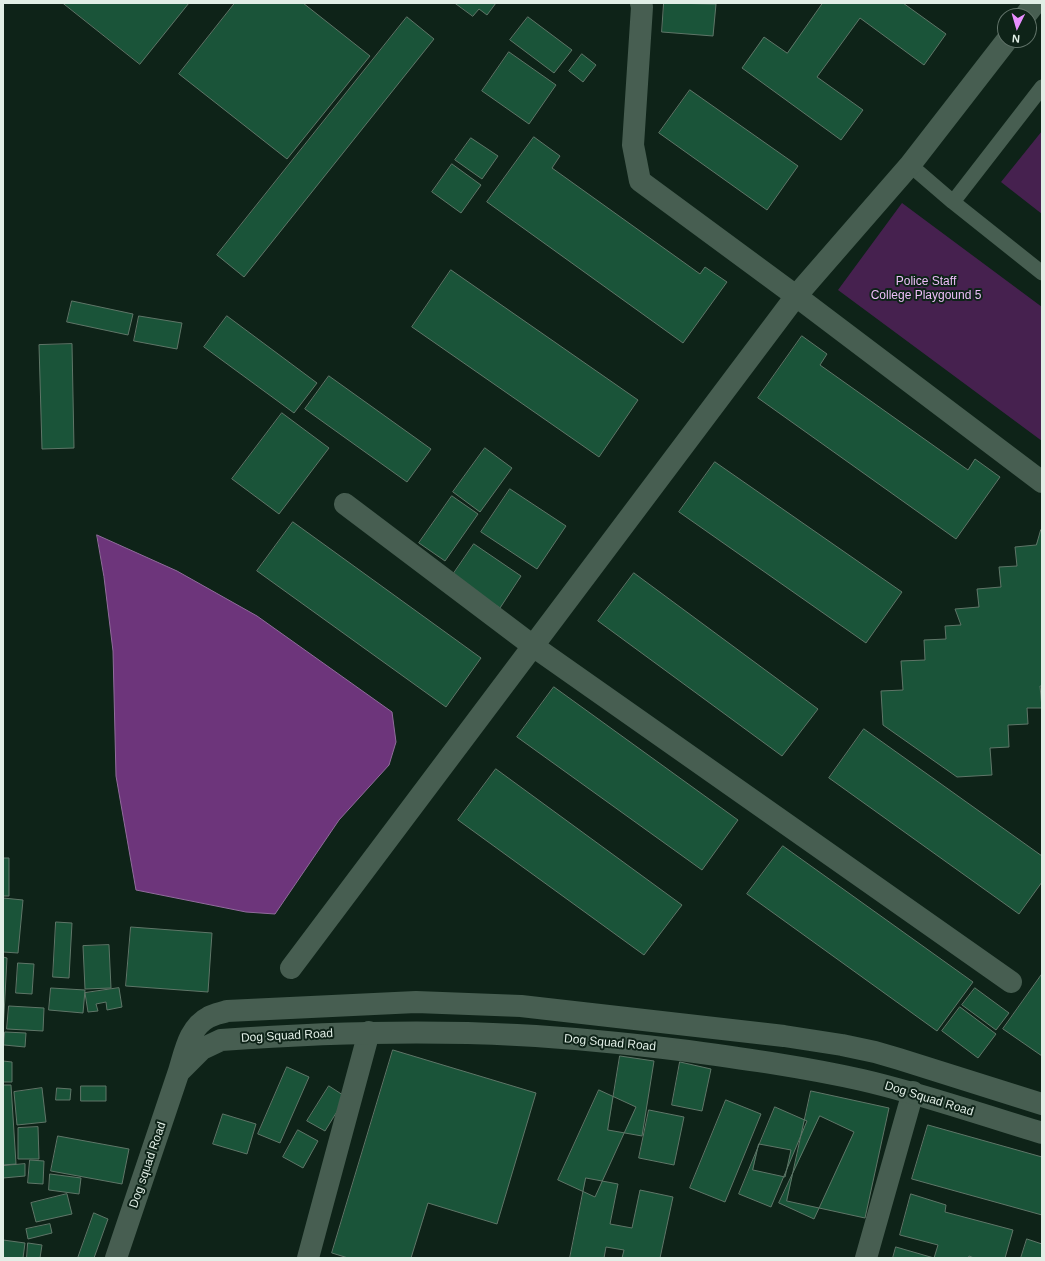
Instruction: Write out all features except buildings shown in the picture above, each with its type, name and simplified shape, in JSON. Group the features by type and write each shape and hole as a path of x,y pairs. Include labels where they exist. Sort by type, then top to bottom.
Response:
{"street":[{"path":"641,3 642,7 633,145 640,181 796,296 1042,482"},
{"path":"291,968 796,296 910,165 1001,48"},
{"path":"345,504 533,646 1011,982"},
{"name":"Dog squad Road","path":"116,1258 188,1040 208,1017 227,1011 416,1002 521,1006 784,1036 842,1045 887,1055 1042,1104"},
{"path":"308,1258 369,1032"},
{"name":"Dog Squad Road","path":"179,1071 202,1049 221,1040 369,1032 518,1035 665,1048 810,1069 913,1092 1042,1133"},
{"path":"866,1258 913,1092"}],"lane":[{"path":"953,202 1042,87"},
{"path":"910,165 953,202 1042,273"}],"green space":[{"path":"1042,131 1042,214 1001,182"},
{"name":"Police Staff College Playgound 5","path":"902,203 1042,307 1042,441 838,290"}],"shaded area":[{"path":"97,535 177,571 257,616 392,712 396,742 389,765 339,820 275,914 246,912 136,890 116,776 113,651"}]}
